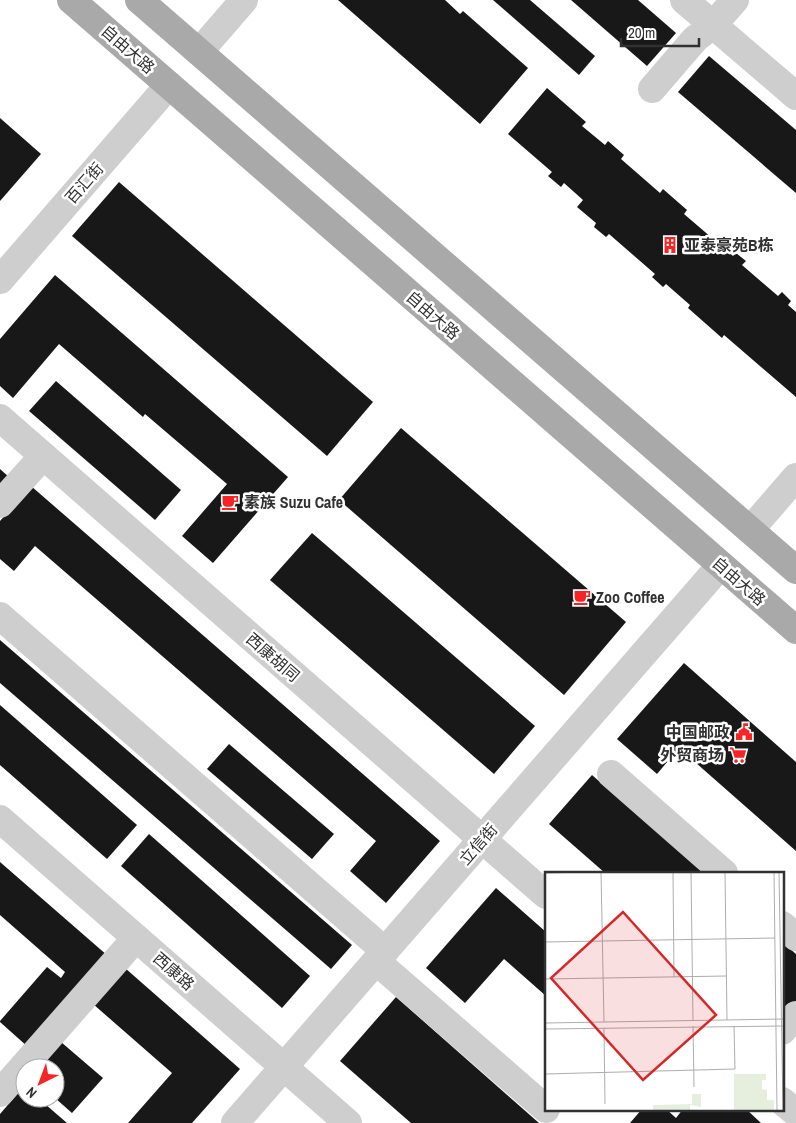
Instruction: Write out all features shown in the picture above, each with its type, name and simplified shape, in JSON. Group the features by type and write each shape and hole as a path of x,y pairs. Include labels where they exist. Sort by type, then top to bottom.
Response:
{"main road":[{"name":"自由大路","path":"71,0 796,630"},
{"path":"139,0 796,570"}],"street":[{"path":"199,52 244,0"},
{"path":"684,0 796,96"},
{"path":"652,89 695,40 713,25 735,0"},
{"name":"百汇街","path":"0,280 169,85"},
{"name":"西康胡同","path":"0,418 545,894"},
{"path":"0,504 43,456"},
{"path":"750,530 796,477"},
{"name":"立信街","path":"235,1123 721,565"},
{"path":"0,616 380,956 545,1108"},
{"path":"611,774 723,872"},
{"name":"西康路","path":"0,820 348,1123"},
{"path":"784,927 796,937"},
{"path":"0,1093 136,938"},
{"path":"784,1028 796,1015"},
{"path":"784,1103 796,1113"},
{"path":"547,1110 562,1123"}],"building":[{"path":"338,0 445,0 460,14 463,11 528,68 480,124"},
{"path":"493,0 530,0 595,56 579,75"},
{"path":"571,0 638,0 676,33 647,66"},
{"path":"709,56 796,130 796,193 678,92"},
{"name":"亚泰豪苑B栋","path":"547,88 586,122 582,126 605,145 608,141 624,155 621,159 660,193 663,189 687,210 684,214 733,256 736,253 746,261 742,265 778,296 782,292 791,301 788,305 796,312 796,397 724,335 722,338 688,308 690,305 666,284 663,287 652,277 655,274 609,234 606,237 594,227 596,223 577,207 583,200 564,183 561,187 548,176 552,172 508,134"},
{"path":"0,118 41,154 0,201"},
{"path":"119,182 373,402 327,456 72,236"},
{"path":"55,275 288,477 213,563 182,536 227,484 145,414 143,417 59,344 13,398 0,386 0,339"},
{"path":"56,381 181,490 155,520 29,411"},
{"path":"401,428 626,622 564,695 339,500"},
{"path":"0,469 10,478 0,489"},
{"path":"31,486 440,841 386,903 350,871 376,841 35,546 14,571 0,559 0,521"},
{"path":"312,533 535,726 494,774 270,580"},
{"path":"0,640 352,945 331,969 0,683"},
{"name":"外贸商场","path":"684,663 796,762 796,851 679,748 657,774 617,739"},
{"path":"0,705 137,825 107,859 0,765"},
{"path":"229,744 334,834 312,859 207,769"},
{"path":"592,775 703,872 604,872 549,824"},
{"path":"149,834 310,976 282,1008 121,866"},
{"path":"0,862 108,956 28,1047 0,1021 47,967 61,978 65,972 0,915"},
{"path":"496,888 545,931 545,995 504,959 465,1003 426,968"},
{"path":"784,944 796,954 796,1005 784,1019"},
{"path":"125,968 240,1069 192,1123 128,1123 172,1073 93,1004"},
{"path":"396,997 539,1123 411,1123 340,1061"},
{"path":"61,1042 103,1078 72,1113 65,1107 65,1058 47,1058"},
{"path":"15,1097 15,1108 50,1108 67,1123 0,1123 0,1114"},
{"path":"641,1110 667,1110 676,1118 682,1110 747,1110 761,1123 630,1123"}],"place":[{"name":"亚泰豪苑B栋","path":"670,245"},
{"name":"素族 Suzu Cafe","path":"230,502"},
{"name":"Zoo Coffee","path":"582,597"},
{"name":"中国邮政","path":"744,732"},
{"name":"外贸商场","path":"738,755"}]}
